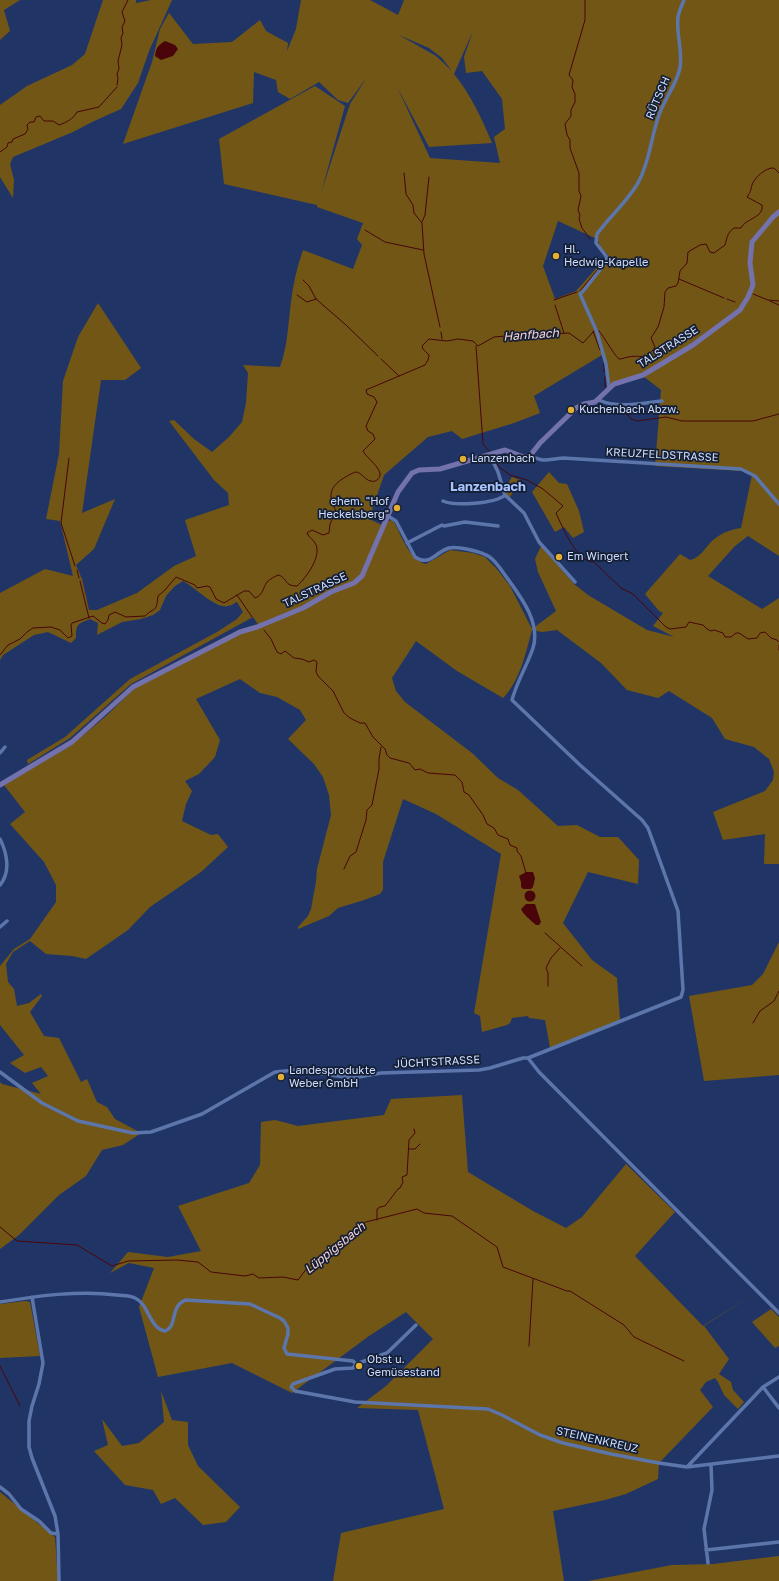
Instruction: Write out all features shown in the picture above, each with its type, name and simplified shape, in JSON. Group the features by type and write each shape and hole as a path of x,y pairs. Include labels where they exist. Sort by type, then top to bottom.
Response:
{"main road":[{"name":"TALSTRASSE","path":"599,400 614,384 643,375 693,345 740,310 753,285 750,263 752,242 772,217 779,212"},
{"path":"531,456 540,443 576,408 599,400"},
{"name":"TALSTRASSE","path":"0,785 72,742 133,687 240,632 257,627 303,608 331,592 354,583 362,576 398,492 412,473 419,470 440,469 505,450 524,457 531,456"}],"street":[{"name":"RÜTSCH","path":"609,388 606,364 597,332 580,294 607,261 606,256 596,243 597,234 640,181 651,151 658,118 669,93 675,84 681,53 678,32 678,16 684,0"},
{"path":"599,400 605,403 629,405 662,401"},
{"path":"490,455 498,472 504,495 524,514 539,542 575,582"},
{"name":"KREUZFELDSTRASSE","path":"531,456 544,461 563,458 741,469 755,476 779,504"},
{"path":"442,501 450,504 468,503 495,500 504,495"},
{"path":"388,516 396,521 407,543 442,525 465,522 498,526"},
{"name":"JÜCHTSTRASSE","path":"0,1072 42,1103 78,1121 133,1134 151,1132 202,1114 275,1072 295,1070 353,1078 380,1073 479,1070 490,1068 523,1058 528,1058 681,997 683,990 678,911 648,828 642,820 580,765 512,700 517,684 533,648 536,636 534,622 530,613 504,573 487,555 466,549 449,548 423,561 415,556 407,543"},
{"path":"0,753 5,747"},
{"path":"0,840 6,858 7,868 4,881 0,885"},
{"path":"0,927 7,921"},
{"path":"528,1058 539,1072 615,1150 779,1313"},
{"path":"0,1302 32,1297 87,1293 132,1297 139,1301 156,1326 165,1331 171,1327 177,1306 186,1300 250,1304 284,1322 288,1328 284,1348 287,1354 353,1361 356,1364 387,1353 416,1325"},
{"path":"32,1297 43,1363 40,1384 32,1406 29,1421 29,1447 55,1516 58,1534 59,1581"},
{"name":"STEINENKREUZ","path":"356,1364 353,1368 335,1369 293,1384 291,1387 295,1391 355,1402 488,1409 540,1435 563,1443 611,1454 687,1467 779,1456"},
{"path":"687,1467 762,1387 779,1377"},
{"path":"762,1387 779,1408"},
{"path":"708,1563 704,1529 712,1490 711,1465"},
{"path":"0,1487 9,1494 21,1509 39,1521 51,1533 58,1534"},
{"path":"706,1550 779,1542"}],"shaded area":[{"path":"0,0 20,0 4,10 10,31 0,40"},
{"path":"103,0 136,0 136,3 151,0 172,0 149,51 138,83 121,109 73,132 13,157 10,164 14,180 13,198 0,177 0,105 27,86 72,65 85,54"},
{"path":"301,0 370,0 398,15 404,0 779,0 779,556 748,536 735,546 708,576 762,609 779,598 779,864 764,864 765,834 723,840 713,812 765,791 773,780 774,772 769,759 754,747 725,739 712,718 669,691 658,698 627,690 601,663 557,630 542,632 532,630 525,657 518,675 509,691 503,698 457,671 416,641 392,678 396,691 405,702 472,753 498,778 518,790 558,826 577,825 600,837 618,837 639,860 638,884 588,872 563,923 592,960 617,978 620,1020 550,1048 545,1020 529,1018 528,1016 512,1018 510,1023 507,1025 482,1032 480,1016 474,1013 501,854 436,814 403,799 383,862 383,890 380,894 338,908 329,916 298,929 298,927 308,916 311,909 317,869 331,815 329,795 323,777 314,764 288,739 306,720 300,710 277,697 260,693 240,679 196,699 220,740 215,757 199,774 185,781 192,791 186,804 182,821 211,835 218,834 228,847 201,872 150,907 128,930 86,959 72,956 46,954 30,941 13,952 6,964 8,982 14,989 17,1006 29,1003 41,994 42,996 30,1012 44,1036 59,1038 81,1082 87,1079 97,1102 107,1107 115,1119 141,1133 123,1145 102,1150 86,1176 59,1195 19,1235 0,1249 0,1082 2,1084 41,1094 32,1083 48,1076 41,1067 25,1073 10,1063 24,1055 0,1025 0,966 14,949 30,939 56,902 56,885 44,862 10,824 25,812 4,785 70,746 105,717 134,689 238,634 260,627 253,617 131,684 70,738 28,764 27,760 65,737 130,679 217,632 237,619 243,612 237,602 230,606 217,604 183,581 175,586 166,596 160,610 153,615 141,619 122,622 97,635 98,623 90,619 82,622 78,626 76,630 76,638 71,643 48,632 34,635 3,655 0,660 0,593 45,569 73,576 60,521 46,519 59,454 63,381 78,337 98,303 141,368 125,380 101,380 82,513 115,499 94,549 76,565 82,579 89,610 97,610 137,593 174,566 196,556 185,520 229,505 228,493 214,480 169,421 174,420 194,439 212,452 229,437 242,422 246,403 248,373 243,365 280,367 286,343 294,282 303,250 353,269 362,245 357,239 363,223 317,207 317,205 224,184 219,139 315,86 345,106 321,193 350,104 367,77 348,103 338,100 319,82 290,99 278,92 276,80 254,72 253,103 123,144 152,62 160,29 169,13 193,44 232,42 260,20 266,31 288,43 287,51 296,29","holes":["473,31 464,57 466,73 482,71 502,99 505,129 494,137 500,163 430,158 397,87 429,147 492,143 476,107 454,74","399,35 429,48 442,58 452,71 436,56","558,221 597,239 601,248 608,255 576,291 555,299 543,266","602,355 611,388 643,376 661,390 655,466 743,471 752,475 741,528 722,534 712,541 700,555 694,559 690,560 680,554 645,594 659,611 663,613 653,626 674,637 647,630 588,595 574,584 541,546 535,559 538,572 556,611 532,629 510,586 485,557 473,553 450,550 426,564 420,562 411,553 394,522 391,520 382,525 369,519 384,475 428,437 452,431 462,439 514,423 540,413 534,396"]},
{"path":"165,41 175,45 178,49 173,56 161,60 155,56 155,53 158,47"},
{"path":"549,472 559,483 567,484 579,511 584,532 573,538 564,527 555,532 532,492"},
{"path":"512,477 520,480 510,497 507,496 504,490"},
{"path":"526,872 533,872 535,878 531,889 523,889 521,887 519,876"},
{"path":"530,890 534,892 536,896 534,900 530,902 526,900 524,896 526,892"},
{"path":"526,904 535,904 541,922 539,925 536,925 522,911 521,909"},
{"path":"779,942 779,1075 704,1081 689,996 752,985 763,974"},
{"path":"462,1095 468,1172 533,1211 566,1228 582,1217 626,1164 675,1212 635,1256 703,1326 755,1293 704,1326 729,1359 719,1374 731,1382 733,1390 744,1402 738,1409 724,1395 715,1378 706,1382 700,1390 713,1407 659,1463 658,1479 626,1494 553,1511 564,1581 333,1581 341,1533 444,1509 418,1410 357,1408 386,1386 433,1339 406,1312 369,1336 292,1393 232,1363 158,1377 139,1307 154,1268 129,1263 110,1273 128,1252 168,1257 201,1251 178,1206 249,1183 260,1165 261,1122 275,1120 298,1126 384,1115 391,1099"},
{"path":"25,1301 30,1302 40,1356 0,1358 0,1304"},
{"path":"771,1309 779,1317 779,1346 775,1348 752,1322"},
{"path":"161,1391 172,1420 188,1422 188,1445 198,1466 240,1507 226,1522 203,1525 175,1498 161,1504 153,1490 125,1485 94,1451 108,1445 102,1419 122,1446 139,1443 164,1422"},
{"path":"0,1492 55,1537 58,1581 0,1581"},
{"path":"779,1556 779,1581 588,1581 672,1565 713,1564"}],"waterway":[{"path":"117,85 117,74 119,69 118,61 122,45 122,27 125,21 122,12 128,0"},
{"path":"585,0 585,20 569,75 573,80 572,87 575,94 575,102 571,110 571,116 565,124 567,135 570,140 570,148 579,173 579,191 581,196 578,210 580,215 579,219 582,228 590,239"},
{"path":"0,152 7,147 8,143 12,142 13,139 25,134 28,129 27,125 30,122 34,122 36,117 40,116 44,121 53,121 59,125 65,123 74,117 77,112 99,107 117,87"},
{"name":"Hanfbach","path":"597,329 619,359 633,356 646,356 652,352 655,347 651,338 658,327 664,307 665,292 668,288 676,286 678,283 680,271 687,263 688,252 700,245 706,244 710,252 714,253 725,245 730,232 734,228 741,228 758,215 762,209 762,205 747,197 755,179 767,169 774,168 779,173"},
{"path":"404,173 406,194 413,205 414,213 422,223 424,254 440,327"},
{"path":"422,222 425,215 429,177"},
{"path":"365,230 385,242 423,250"},
{"path":"580,291 604,262 605,258"},
{"path":"679,279 724,298"},
{"path":"303,280 309,286 316,299 378,356"},
{"path":"554,300 577,292"},
{"path":"753,294 768,300 779,301"},
{"path":"297,295 307,302 316,299"},
{"path":"727,299 735,302"},
{"path":"770,301 779,305"},
{"path":"555,305 564,333"},
{"path":"593,331 600,350"},
{"name":"Hanfbach","path":"0,655 8,645 20,639 33,628 51,627 60,630 68,638 72,636 72,623 93,616 105,624 109,615 115,612 126,617 145,616 156,608 158,596 176,577 195,585 197,588 207,586 210,587 216,599 224,603 244,591 249,591 255,598 258,597 267,582 279,575 288,584 297,586 309,572 317,554 315,543 307,533 312,530 323,535 329,533 330,524 336,512 331,497 333,488 343,479 355,472 372,481 377,480 380,477 378,469 363,451 375,439 373,434 368,431 366,426 377,402 374,397 367,394 366,390 425,365 429,355 422,346 429,339 447,341 458,339 466,340 473,341 478,346 494,337 541,333 569,333 583,343 594,331"},
{"path":"441,332 442,339"},
{"path":"476,346 483,444 490,452"},
{"path":"381,359 399,376"},
{"path":"604,363 604,372"},
{"path":"605,377 605,387"},
{"path":"618,407 619,410 628,415 631,419 637,421 666,417 682,421 753,421 779,414"},
{"path":"493,457 499,467 510,475 527,480 543,489 563,506 556,513 576,550 582,557 588,561 594,562 621,588 633,594 666,627 670,629 686,627 689,622 703,625 711,631 714,630 723,633 725,637 731,637 736,633 739,633 748,639 757,638 760,633 765,632 771,638 779,642"},
{"path":"69,458 61,523 75,566"},
{"path":"77,570 79,578"},
{"path":"80,581 89,618"},
{"path":"237,595 252,617"},
{"path":"264,630 271,639 277,652 281,654 285,651 294,658 309,662 314,660 317,662 316,672 318,676 333,691 344,713 360,723 365,723 373,737 385,749 390,758 409,763 415,770 420,769 428,773 455,775 462,782 464,792 469,795 483,815 487,824 494,828 498,835 508,839 510,845 517,848 526,873"},
{"path":"779,645 779,650"},
{"path":"344,869 350,856 356,852 366,820 367,810 372,805 379,769 381,747"},
{"path":"545,933 582,966"},
{"path":"548,986 548,973 546,968 551,958 560,948"},
{"path":"753,1023 760,1011 774,1001 779,991"},
{"path":"377,1220 377,1209 385,1206 400,1188 403,1182 402,1177 407,1175 409,1140 415,1133 414,1129"},
{"path":"409,1149 415,1149 420,1144"},
{"name":"Lüppigsbach","path":"0,1227 17,1241 77,1245 112,1266 128,1261 177,1260 198,1262 211,1272 245,1276 253,1274 259,1278 283,1277 298,1280 307,1268 334,1250 362,1223 417,1209 424,1213 452,1216 497,1247 503,1267 570,1291 624,1325 634,1337 684,1361"},
{"path":"529,1346 533,1279"},
{"path":"0,1366 20,1406"}],"place":[{"name":"Hl. Hedwig-Kapelle","path":"556,256"},
{"name":"Kuchenbach Abzw.","path":"571,410"},
{"name":"Lanzenbach","path":"463,459"},
{"name":"ehem. \"Hof Heckelsberg\"","path":"397,508"},
{"name":"Em Wingert","path":"559,557"},
{"name":"Landesprodukte Weber GmbH","path":"281,1077"},
{"name":"Obst u. Gemüsestand","path":"359,1366"}],"district":[{"name":"Lanzenbach","path":"488,487"}]}
